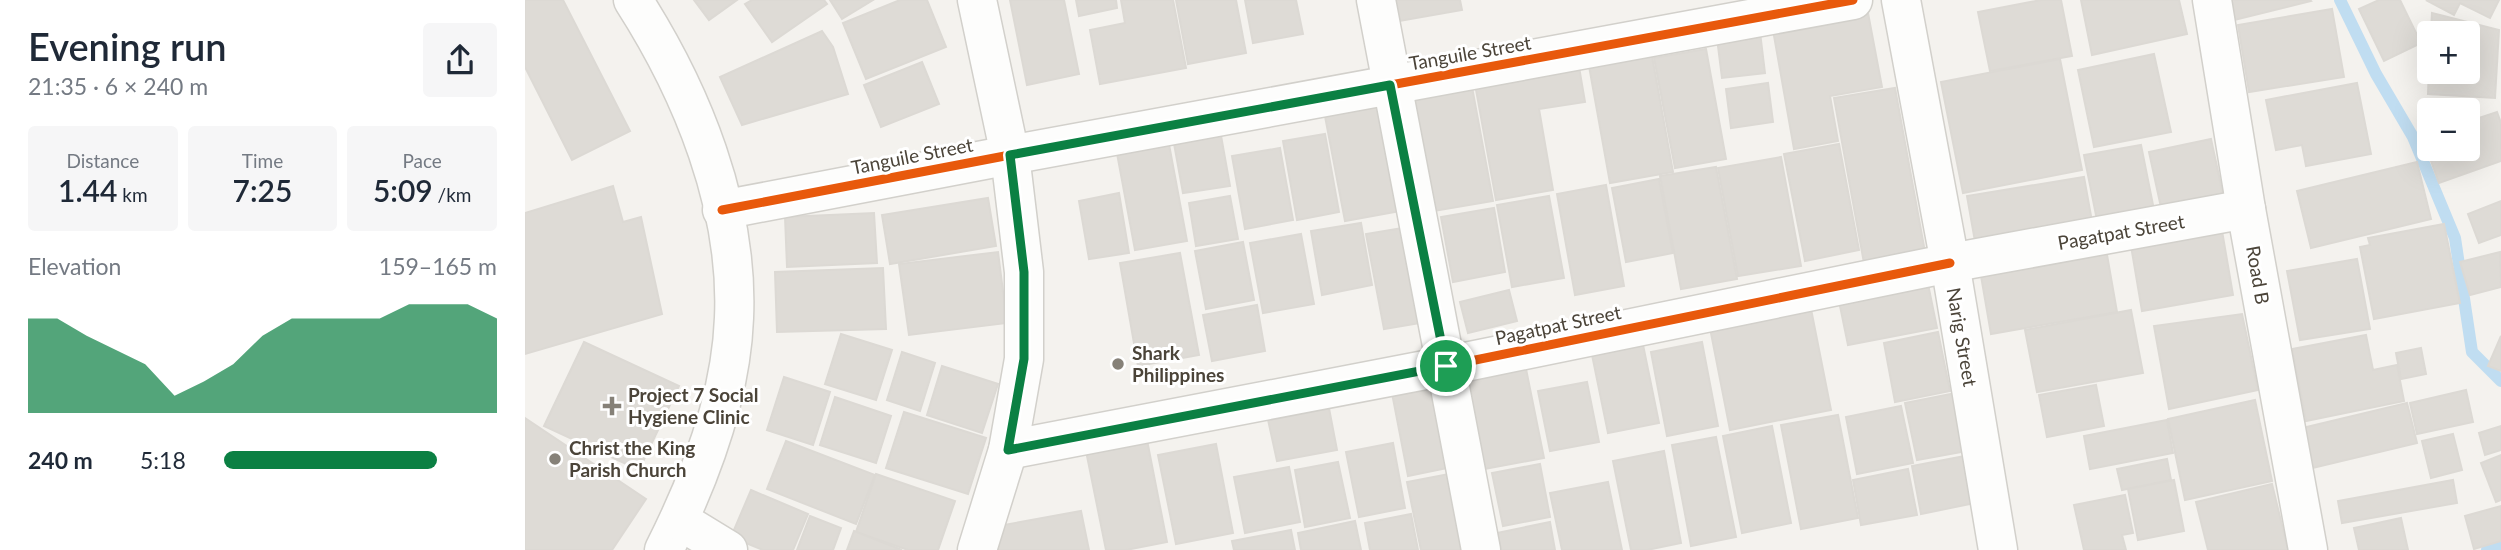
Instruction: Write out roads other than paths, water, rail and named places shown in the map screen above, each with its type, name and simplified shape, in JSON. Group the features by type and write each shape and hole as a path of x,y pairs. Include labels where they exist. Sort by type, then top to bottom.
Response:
{"street":[{"path":"633,0 653,31 701,131 716,180 733,266 734,319 728,368 700,473 672,535 728,550"},
{"path":"977,0 1010,155 1024,272 1024,359 1008,450 977,550"},
{"path":"1376,0 1390,85 1481,550"},
{"name":"Tanguile Street","path":"722,210 1853,0"},
{"name":"Narig Street","path":"1901,0 1950,263 1998,550"},
{"name":"Road B","path":"2212,0 2246,209 2308,550"},
{"name":"Pagatpat Street","path":"1008,450 1446,366 1950,263 2246,209"}],"waterway":[{"path":"2340,0 2376,74 2413,137 2455,238 2472,352 2501,381"},
{"path":"2487,550 2501,546"}],"place":[{"name":"Shark Philippines","path":"1118,364"},
{"name":"Project 7 Social Hygiene Clinic","path":"612,406"},
{"name":"Christ the King Parish Church","path":"555,459"}]}
